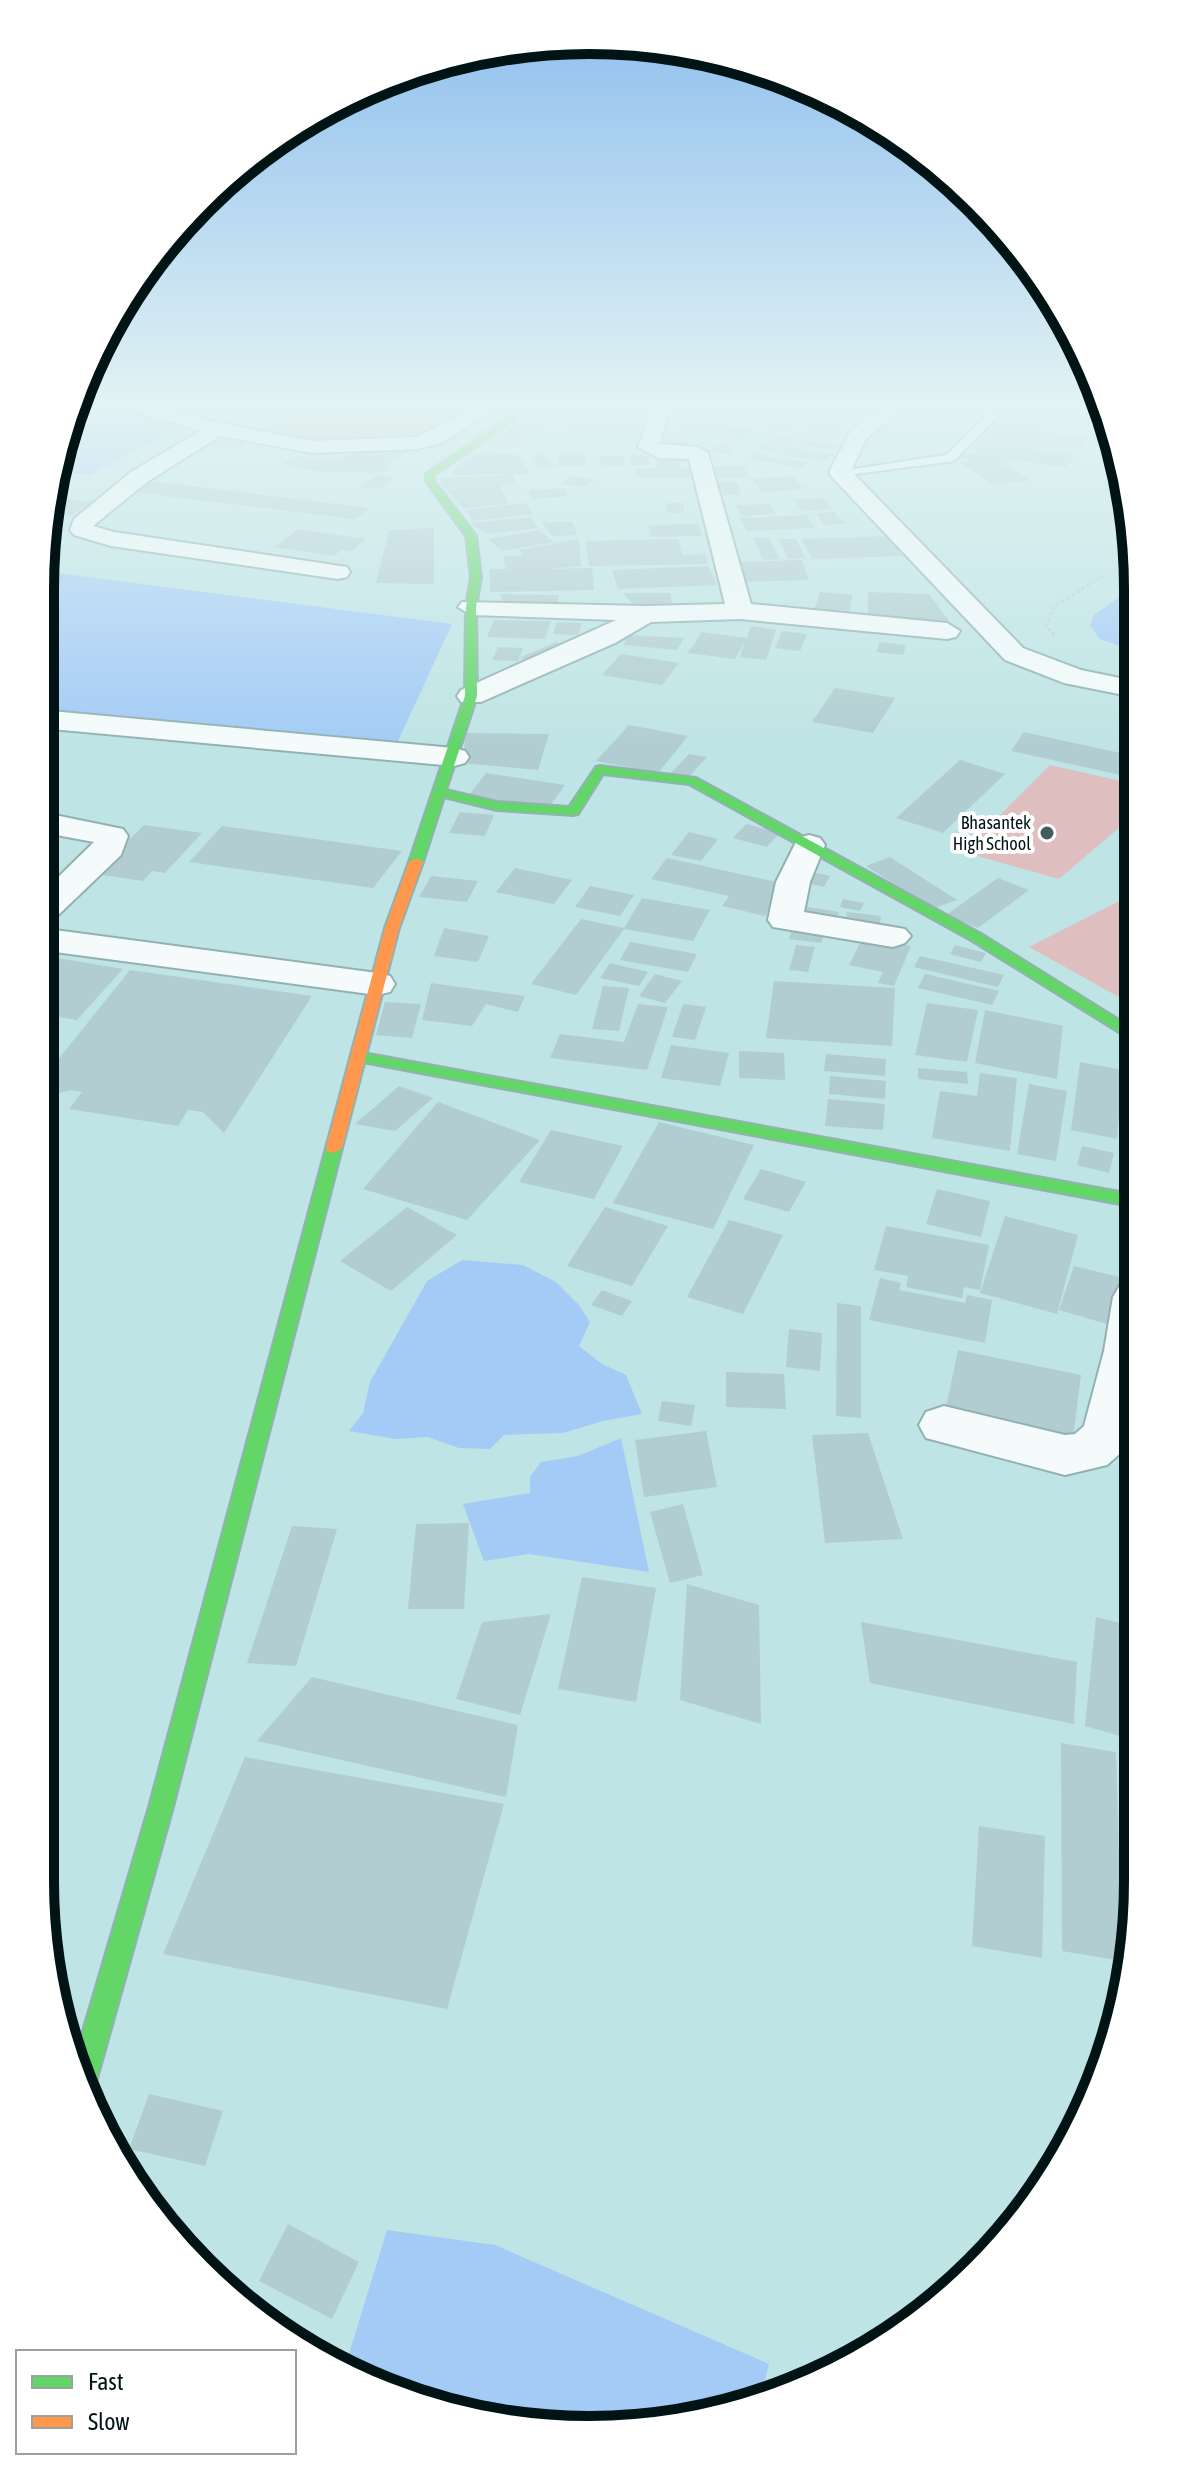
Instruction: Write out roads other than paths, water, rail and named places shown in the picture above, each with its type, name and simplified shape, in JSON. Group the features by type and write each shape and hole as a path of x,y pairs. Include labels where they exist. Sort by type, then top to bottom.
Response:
{"street":[{"path":"88,518 82,524 82,530 111,539 338,572"},
{"path":"87,2065 165,1793 392,928 442,793 471,696 471,607 476,577 471,536 458,518"},
{"path":"715,518 740,611"},
{"path":"886,518 978,612 1014,654 1074,677 1124,687"},
{"path":"471,607 646,614 740,611 947,631"},
{"path":"471,696 606,637 646,614"},
{"path":"54,720 454,757"},
{"path":"442,793 497,806 573,811 600,770 692,781 976,937 1124,1030"},
{"path":"54,825 112,836 109,848 54,901"},
{"path":"809,845 793,882 785,920 893,936"},
{"path":"54,941 377,984"},
{"path":"358,1057 1124,1199"},
{"path":"944,1425 1065,1455 1089,1451 1106,1436 1124,1366"}],"water":[{"path":"54,573 452,624 398,741 54,710"},
{"path":"1124,593 1124,647 1100,639 1090,626 1094,615"},
{"path":"462,1260 523,1265 556,1282 579,1305 590,1322 579,1346 602,1364 626,1375 642,1414 563,1433 504,1435 490,1449 459,1448 428,1437 396,1439 349,1431 363,1413 370,1382 427,1281"},
{"path":"621,1438 649,1572 529,1554 484,1561 463,1504 530,1493 530,1477 541,1462 578,1456"},
{"path":"387,2230 495,2245 769,2364 763,2387 727,2398 659,2411 589,2416 519,2411 451,2398 417,2388 348,2359"}],"place":[{"name":"Bhasantek High School","path":"1047,833"}]}
